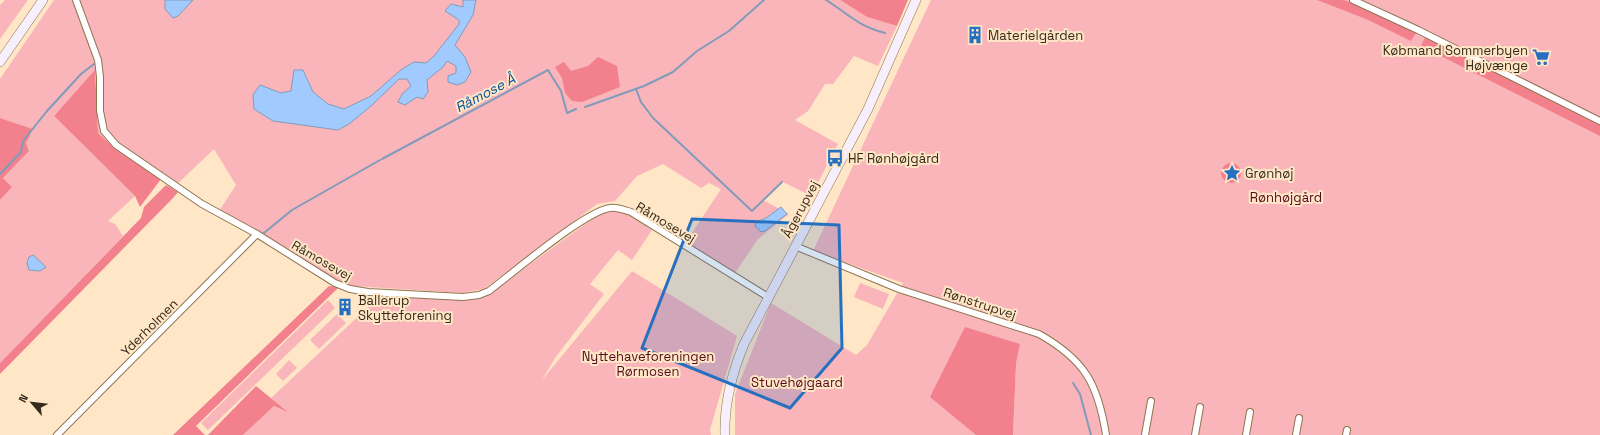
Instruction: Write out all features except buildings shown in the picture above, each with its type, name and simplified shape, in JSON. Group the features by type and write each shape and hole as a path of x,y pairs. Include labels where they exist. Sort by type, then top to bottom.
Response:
{"street":[{"path":"0,62 43,0"},
{"name":"Råmosevej","path":"76,0 98,60 100,77 100,111 104,131 116,144 198,201 257,234 335,283 350,289 368,292 463,297 479,296 489,291 598,211 610,208 619,208 631,212 768,297"},
{"name":"Ågerupvej","path":"725,435 727,406 736,364 768,297 868,109 916,0"},
{"path":"1352,0 1418,30 1600,121"},
{"name":"Yderholmen","path":"57,435 257,234"},
{"name":"Rønstrupvej","path":"795,246 892,286 1039,334 1060,346 1075,359 1092,384 1097,394 1106,435"},
{"path":"1145,435 1151,401"},
{"path":"1195,435 1200,407"},
{"path":"1246,435 1250,412"},
{"path":"1296,435 1299,418"}],"highlighted area":[{"path":"692,219 839,225 842,348 790,408 642,348"}],"green space":[{"path":"5,0 28,0 0,39 0,5"},
{"path":"54,0 840,0 867,17 897,26 878,66 854,56 833,84 825,84 808,111 795,120 838,144 811,196 783,182 763,200 789,214 758,239 735,273 686,242 721,189 709,183 701,188 663,164 637,176 615,201 597,204 484,289 462,293 352,286 337,280 259,232 219,211 236,185 214,149 172,189 161,179 111,145 98,133 95,71 54,116 135,196 108,221 115,224 123,236 0,363 0,200 12,187 3,178 29,151 26,143 33,129 0,118 0,79"},
{"name":"Rønhøjgård","path":"931,0 1600,0 1600,435 1013,435 1016,364 1020,344 930,396 976,435 735,435 735,394 771,303 856,355 867,345 903,283 813,251"},
{"name":"Nyttehaveforeningen Rørmosen","path":"618,210 631,215 652,230 632,260 618,250 590,284 604,294 555,358 542,380 632,271 737,336 710,430 711,435 243,435 274,406 287,411 271,398 379,297 480,298 489,294 599,214"},
{"path":"860,283 889,294 883,309 854,297"},
{"path":"328,300 335,308 208,430 201,423"},
{"path":"337,314 346,323 319,349 310,340"},
{"path":"289,360 297,368 283,381 276,374"}],"shaded area":[{"path":"840,0 908,0 897,26 867,17"},
{"path":"1317,0 1344,0 1365,8 1416,33 1411,41 1366,19"},
{"path":"1425,37 1600,124 1600,136 1421,46"},
{"path":"598,57 617,66 620,87 582,102 572,101 565,93 562,78 555,67 564,62 571,71 588,66"},
{"path":"95,70 98,133 111,145 161,179 140,207 135,196 54,116"},
{"path":"0,118 33,129 26,143 29,151 3,178 12,187 0,200"},
{"path":"1227,163 1235,163 1241,169 1241,177 1235,183 1227,183 1221,177 1221,169"},
{"path":"166,185 178,192 0,374 0,363 141,218 144,207"},
{"path":"329,286 339,287 196,426 205,435 173,435"},
{"path":"965,327 1020,344 1016,364 1013,435 976,435 930,397"},
{"path":"256,386 288,412 274,406 243,435 208,435"}],"water":[{"path":"165,0 193,0 178,16 173,18 165,9"},
{"path":"463,0 476,0 473,15 455,45 465,57 471,72 465,82 457,85 448,82 448,76 456,73 456,66 447,61 443,67 427,80 428,92 423,99 417,97 405,105 398,102 402,94 411,86 407,79 399,79 371,106 349,124 338,130 273,121 254,109 253,95 260,85 281,93 291,91 294,70 303,70 313,92 328,104 344,109 371,96 402,69 414,62 426,63 434,56 459,24 459,20 445,11 451,4 463,7"},
{"path":"781,207 787,214 765,231 761,232 755,226 756,222 766,218"},
{"path":"33,255 46,267 40,271 29,270 27,263 29,257"}],"waterway":[{"name":"Råmose Å","path":"585,107 644,86 673,72 697,51 729,31 764,0"},
{"name":"Råmose Å","path":"826,0 867,27 885,33"},
{"path":"0,174 21,152 23,141 47,111 81,74 94,64"},
{"name":"Råmose Å","path":"382,159 548,70 561,91 567,113 576,109"},
{"path":"636,89 641,102 653,118 752,211 782,182"},
{"name":"Råmose Å","path":"264,233 292,210 380,160"},
{"path":"1073,383 1080,394 1091,435"}],"place":[{"name":"Materielgården","path":"975,35"},
{"name":"Købmand Sommerbyen Højvænge","path":"1541,57"},
{"name":"HF Rønhøjgård","path":"835,158"},
{"name":"Grønhøj","path":"1232,173"},
{"name":"Ballerup Skytteforening","path":"345,307"}],"park label":[{"name":"Stuvehøjgaard","path":"797,382"}]}
